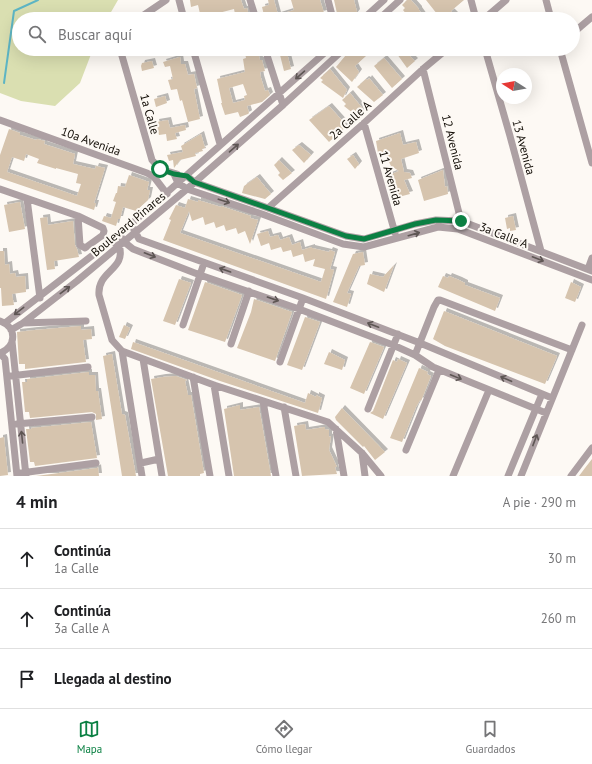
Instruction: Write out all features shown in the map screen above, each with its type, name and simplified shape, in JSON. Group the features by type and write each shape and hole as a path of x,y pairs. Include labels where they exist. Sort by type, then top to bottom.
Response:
{"street":[{"path":"148,12 166,0"},
{"path":"179,0 182,12"},
{"path":"250,0 254,12"},
{"path":"328,0 331,12"},
{"path":"371,12 384,0"},
{"path":"386,12 400,0"},
{"path":"471,0 474,12"},
{"path":"492,12 506,0"},
{"path":"546,0 549,12"},
{"path":"580,27 592,17"},
{"name":"1a Calle","path":"122,56 152,160 160,169 174,174 187,176"},
{"path":"195,56 220,144"},
{"path":"267,56 278,94 283,105"},
{"name":"Boulevard Pinares","path":"2,322 39,296 120,234 167,194 220,144 321,56"},
{"name":"Boulevard Pinares","path":"11,330 77,281 187,189 336,56"},
{"name":"2a Calle A","path":"268,208 439,56"},
{"name":"13 Avenida","path":"487,56 541,251"},
{"path":"562,56 592,162"},
{"name":"12 Avenida","path":"423,69 461,221"},
{"name":"10a Avenida","path":"0,120 154,177 167,194"},
{"name":"11 Avenida","path":"364,123 396,239"},
{"path":"174,174 178,183"},
{"name":"3a Calle A","path":"187,176 194,182 346,236 364,239 436,220 461,221 590,270"},
{"name":"3a Calle A","path":"178,183 187,189 262,214 343,244 364,247 438,228 458,229 592,280"},
{"path":"0,190 78,216 101,227 104,231 102,237 85,248 80,245 78,216"},
{"path":"27,199 39,296 44,306"},
{"path":"131,224 139,239 398,334 552,398"},
{"path":"120,234 120,258 118,263 102,279 98,288 98,295 112,340 122,351 214,385 328,422 362,453 381,476"},
{"path":"112,240 200,275 299,309 394,345 415,354 439,370 546,412"},
{"path":"590,270 592,258"},
{"path":"183,326 204,263"},
{"path":"231,344 249,291"},
{"path":"280,362 303,298"},
{"path":"415,354 436,302 440,300 572,350"},
{"path":"23,322 86,321"},
{"path":"2,322 11,330 26,474"},
{"path":"521,476 582,325"},
{"path":"368,409 398,334"},
{"path":"12,341 8,348 0,353 5,359 17,475 96,463"},
{"path":"122,351 142,476"},
{"path":"143,358 162,476"},
{"path":"6,376 88,367"},
{"path":"406,450 439,370"},
{"path":"193,377 210,476"},
{"path":"214,385 229,476"},
{"path":"454,476 489,390"},
{"path":"508,476 542,394"},
{"path":"263,401 276,476"},
{"path":"284,407 296,476"},
{"path":"11,425 92,417"},
{"path":"336,429 344,476"},
{"path":"571,476 592,448"},
{"path":"362,453 365,476"},
{"path":"140,463 159,459"}],"green space":[{"path":"0,0 118,0 111,12 12,12 12,56 90,56 80,83 55,106 21,101 0,93"}],"building":[{"path":"190,0 241,0 244,9 247,8 248,12 235,12 234,9 222,12 200,12 198,5 191,7"},
{"path":"268,0 274,0 277,12 263,12 262,7 269,5"},
{"path":"291,0 320,0 324,12 288,12 294,10"},
{"path":"334,0 354,0 357,12 337,12"},
{"path":"407,0 411,0 420,12 405,12 403,10 405,8 402,5"},
{"path":"426,0 464,0 451,11 452,12 435,12"},
{"path":"246,56 259,56 260,60 262,60 265,71 260,72 261,78 265,91 268,90 270,95 262,102 247,106 248,114 240,117 238,112 225,115 221,103 217,79 245,72 243,59 246,58","holes":["243,84 247,95 244,96 245,100 233,103 229,88"]},
{"path":"280,56 288,56 291,69 284,71"},
{"path":"345,56 366,56 355,66 359,72 352,82 336,67"},
{"path":"398,56 410,56 415,61 407,68"},
{"path":"180,57 181,64 185,64 188,75 194,74 197,88 194,89 200,119 188,122 182,100 180,101 177,89 171,90 168,80 173,79 170,66 165,67 163,62"},
{"path":"384,58 402,79 392,88 374,66"},
{"path":"152,61 154,68 142,71 142,63"},
{"path":"330,69 347,90 343,98 321,82 323,80 320,78"},
{"path":"369,78 383,95 374,102 357,87"},
{"path":"350,93 363,109 359,118 344,106 346,104 342,100"},
{"path":"165,96 167,103 156,107 154,99"},
{"path":"329,106 347,126 329,142 309,120"},
{"path":"168,120 170,128 185,125 186,130 175,133 177,139 167,141 166,134 159,135 156,122"},
{"path":"9,129 20,133 20,135 45,141 44,144 75,154 73,164 95,169 96,166 105,168 94,203 96,203 94,210 0,178 0,155","holes":["26,154 39,159 37,163 78,174 76,183 81,184 77,196 7,172 12,157 24,161"]},
{"path":"400,133 403,145 416,142 419,153 401,159 404,172 410,173 412,178 404,180 410,194 391,199 389,193 392,192 390,186 394,185 389,175 399,171 391,166 384,152 378,153 376,141"},
{"path":"201,134 205,148 202,149 203,151 195,153 196,156 180,160 174,168 173,160 169,161 167,155 183,152 181,146"},
{"path":"299,145 311,155 304,163 292,150"},
{"path":"353,155 359,164 355,169 347,159"},
{"path":"279,160 292,173 283,180 278,175 280,173 274,165"},
{"path":"443,170 445,187 447,186 448,194 424,201 418,180"},
{"path":"129,175 149,182 147,190 150,190 148,200 136,211 123,207 120,219 118,219 116,226 102,221 104,216 111,218 116,202 113,201 117,193 118,186 125,187"},
{"path":"257,177 271,194 265,199 242,193 244,186"},
{"path":"188,199 221,206 251,216 250,218 258,220 250,244 245,231 238,234 236,228 226,231 224,225 216,228 214,222 205,225 203,217 192,221 189,211 180,233 321,282 325,269 313,266 315,259 305,262 303,254 293,257 291,250 283,252 281,247 271,250 269,243 261,246 257,234 268,231 270,237 278,235 280,240 289,237 292,245 300,242 302,250 312,247 329,252 330,250 335,252 330,269 334,270 326,299 163,240 171,220 169,219 176,205 185,208"},
{"path":"20,202 25,229 9,232 4,205"},
{"path":"513,216 516,230 510,231 510,228 507,229 505,218"},
{"path":"47,217 48,225 73,221 75,245 79,257 54,261 55,269 47,270 40,218"},
{"path":"0,251 4,251 5,265 9,264 10,274 15,273 16,277 25,276 26,292 12,294 14,305 2,306 0,288"},
{"path":"363,252 365,265 359,266 347,293 351,294 347,307 333,302 353,254"},
{"path":"394,265 384,292 367,284 370,274 383,277"},
{"path":"443,276 448,278 449,276 465,283 465,285 500,298 495,311 438,287"},
{"path":"179,279 191,283 175,325 163,321"},
{"path":"205,282 242,295 225,342 188,330"},
{"path":"571,282 581,287 575,302 565,298"},
{"path":"254,299 292,312 275,361 237,348 251,312"},
{"path":"444,311 557,356 545,384 445,346 433,339"},
{"path":"305,317 320,322 302,370 287,365"},
{"path":"124,325 130,328 125,339 119,337"},
{"path":"81,326 81,330 91,329 92,339 83,340 86,362 25,369 25,364 19,364 17,332"},
{"path":"133,342 305,403 308,393 316,397 316,395 322,398 318,413 220,381 131,349"},
{"path":"370,342 384,347 364,394 350,388"},
{"path":"329,352 345,360 342,370 324,364"},
{"path":"112,354 122,414 125,415 136,476 122,476 103,356"},
{"path":"398,359 407,363 383,419 370,413 373,411 393,360 397,362"},
{"path":"419,368 428,372 427,374 431,376 421,401 420,400 416,407 402,442 390,438"},
{"path":"89,372 89,375 95,375 96,391 98,391 102,419 96,420 96,414 92,412 30,418 29,412 25,412 22,382 27,382 27,379"},
{"path":"176,376 187,380 185,381 188,395 191,395 204,473 200,474 200,476 168,476 151,379"},
{"path":"240,405 240,410 259,407 271,476 234,476 224,409"},
{"path":"342,408 385,452 375,460 364,446 363,447 336,420 335,417"},
{"path":"91,422 97,458 35,466 34,462 30,462 26,429"},
{"path":"305,424 306,430 325,427 325,429 329,430 329,437 331,436 329,450 337,467 335,467 337,474 302,476 294,426"},
{"path":"4,437 8,475 0,476 0,438"},
{"path":"592,459 592,476 579,476 585,468"},
{"path":"98,467 99,476 36,476 97,468"}],"waterway":[{"path":"14,12 38,0"},
{"path":"4,83 12,25"}],"route":[{"path":"160,169 174,174 187,176 194,182 346,236 364,239 415,224 436,220 461,221"}]}
